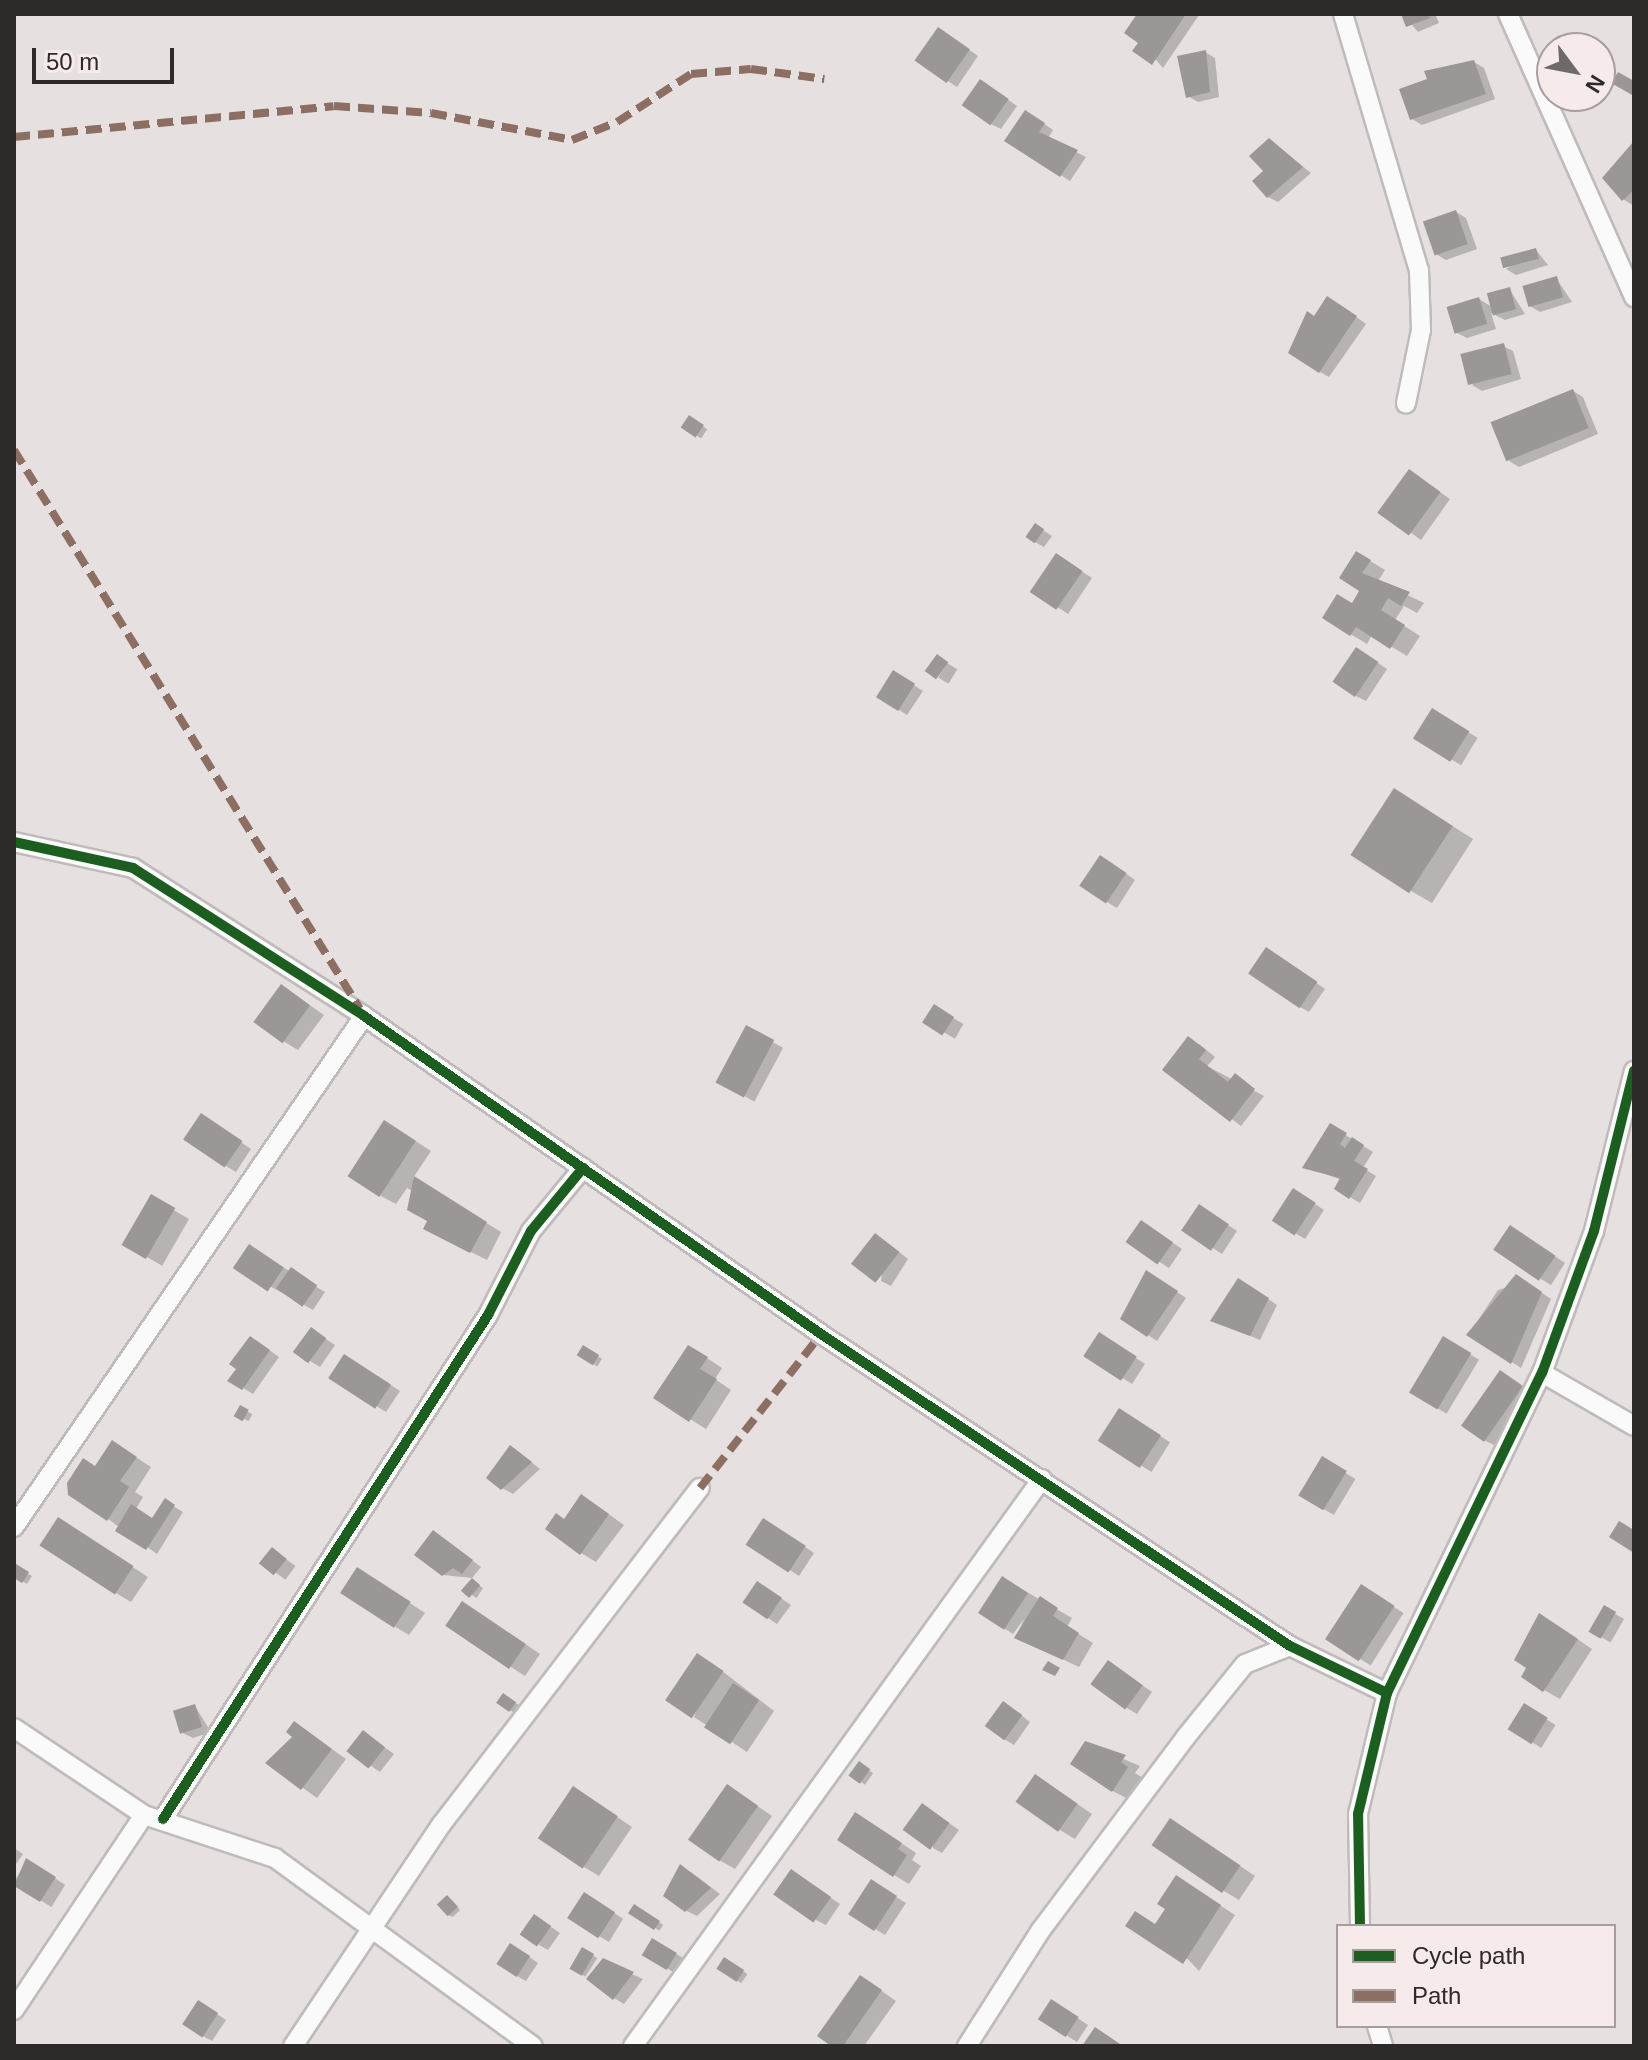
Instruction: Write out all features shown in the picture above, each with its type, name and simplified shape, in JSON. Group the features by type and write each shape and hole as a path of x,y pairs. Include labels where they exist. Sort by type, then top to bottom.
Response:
{"street":[{"path":"1343,14 1419,270 1421,330 1406,403"},
{"path":"1516,19 1634,297"},
{"path":"14,842 133,868 364,1016 583,1168 1290,1646 1387,1693"},
{"path":"14,1527 364,1016"},
{"path":"1360,1924 1358,1814 1387,1693 1542,1373 1594,1231 1634,1071"},
{"path":"14,2010 154,1817 488,1315 531,1231 583,1168"},
{"path":"1542,1373 1634,1426"},
{"path":"633,2046 1042,1479"},
{"path":"293,2046 441,1825 700,1488"},
{"path":"967,2046 1041,1930 1185,1738 1245,1664 1290,1646"},
{"path":"14,1728 154,1817 275,1858 376,1926 533,2046"}],"building":[{"path":"1137,14 1186,14 1152,65 1132,51 1138,43 1124,33"},
{"path":"1401,14 1428,14 1430,18 1406,27"},
{"path":"938,27 970,49 946,83 914,61"},
{"path":"1206,50 1210,92 1186,98 1177,56"},
{"path":"1474,60 1486,94 1410,120 1399,89 1427,79 1424,71"},
{"path":"1618,72 1634,81 1634,96 1616,86"},
{"path":"980,79 1009,99 990,125 962,105"},
{"path":"1025,110 1045,123 1039,132 1078,150 1060,177 1004,141"},
{"path":"1269,138 1303,167 1267,198 1252,181 1263,171 1249,156"},
{"path":"1634,141 1634,190 1622,201 1602,178"},
{"path":"1456,210 1468,244 1435,255 1423,221"},
{"path":"1536,248 1539,259 1503,268 1500,258"},
{"path":"1557,276 1563,297 1528,307 1522,286"},
{"path":"1510,287 1516,309 1493,315 1487,293"},
{"path":"1327,296 1357,316 1319,373 1288,353 1307,311 1314,316"},
{"path":"1479,297 1487,324 1455,334 1446,307"},
{"path":"1504,343 1512,374 1468,385 1460,354"},
{"path":"1573,389 1589,428 1506,461 1490,422"},
{"path":"689,415 704,425 696,438 681,427"},
{"path":"1409,469 1441,492 1409,536 1377,513"},
{"path":"1035,523 1044,529 1035,543 1025,537"},
{"path":"1356,551 1371,560 1362,573 1410,592 1401,606 1388,598 1381,610 1405,625 1390,649 1356,627 1350,636 1322,618 1337,594 1352,603 1359,591 1339,578"},
{"path":"1056,553 1083,571 1056,610 1030,592"},
{"path":"1356,647 1378,662 1355,697 1333,682"},
{"path":"937,654 948,662 936,679 925,671"},
{"path":"893,670 915,684 898,711 876,697"},
{"path":"1432,708 1469,731 1450,762 1413,739"},
{"path":"1394,788 1453,826 1409,893 1350,855"},
{"path":"1100,855 1127,873 1106,904 1079,886"},
{"path":"1266,947 1317,982 1300,1008 1248,974"},
{"path":"281,984 310,1005 282,1043 253,1022"},
{"path":"934,1004 954,1017 942,1036 922,1022"},
{"path":"746,1025 774,1040 744,1097 715,1082"},
{"path":"1188,1036 1206,1050 1199,1059 1228,1082 1235,1073 1255,1089 1230,1122 1162,1070"},
{"path":"201,1113 242,1141 225,1167 183,1140"},
{"path":"384,1120 416,1141 379,1197 348,1176"},
{"path":"1330,1123 1347,1133 1340,1144 1345,1148 1352,1137 1364,1145 1354,1161 1368,1169 1349,1199 1334,1189 1340,1178 1302,1168"},
{"path":"414,1176 487,1222 470,1253 423,1229 427,1221 407,1210"},
{"path":"1293,1188 1316,1203 1294,1235 1272,1221"},
{"path":"151,1194 175,1208 146,1259 122,1245"},
{"path":"1199,1204 1229,1224 1211,1251 1181,1231"},
{"path":"1141,1220 1173,1242 1157,1264 1126,1242"},
{"path":"1510,1225 1556,1256 1539,1281 1493,1250"},
{"path":"875,1233 899,1252 875,1283 851,1264"},
{"path":"249,1244 284,1267 268,1292 233,1268"},
{"path":"291,1267 317,1285 302,1307 276,1288"},
{"path":"1146,1270 1178,1291 1147,1337 1120,1319"},
{"path":"1516,1274 1542,1292 1511,1364 1466,1335"},
{"path":"1238,1278 1269,1298 1250,1336 1210,1321"},
{"path":"311,1327 326,1338 308,1363 293,1352"},
{"path":"1099,1332 1137,1357 1121,1381 1083,1356"},
{"path":"250,1336 270,1350 242,1390 227,1381 236,1369 229,1364"},
{"path":"1443,1336 1471,1353 1437,1410 1409,1393"},
{"path":"583,1345 599,1355 593,1365 577,1355"},
{"path":"688,1345 708,1357 700,1369 717,1379 689,1422 653,1398"},
{"path":"344,1354 391,1384 375,1409 328,1378"},
{"path":"1500,1370 1523,1386 1484,1442 1461,1426"},
{"path":"240,1405 249,1410 242,1421 234,1416"},
{"path":"1119,1408 1161,1435 1140,1468 1098,1441"},
{"path":"112,1440 137,1457 120,1481 129,1487 107,1521 68,1495 67,1483 83,1458 95,1466"},
{"path":"510,1445 532,1462 501,1490 486,1478"},
{"path":"1322,1456 1347,1471 1323,1510 1298,1495"},
{"path":"581,1494 609,1514 580,1555 545,1529 556,1513 564,1519"},
{"path":"165,1498 175,1505 146,1550 115,1531 131,1504 152,1518"},
{"path":"58,1517 133,1566 115,1595 39,1546"},
{"path":"763,1518 806,1546 788,1573 746,1545"},
{"path":"1619,1521 1634,1530 1634,1553 1609,1537"},
{"path":"433,1530 473,1560 462,1574 453,1568 442,1576 414,1555"},
{"path":"272,1547 287,1559 274,1575 259,1563"},
{"path":"16,1564 29,1572 22,1583 14,1578"},
{"path":"357,1567 411,1602 394,1628 340,1593"},
{"path":"1002,1576 1028,1593 1004,1630 978,1613"},
{"path":"472,1578 480,1585 469,1598 461,1591"},
{"path":"757,1581 782,1598 767,1619 742,1603"},
{"path":"1361,1584 1395,1606 1359,1661 1325,1639"},
{"path":"1040,1596 1058,1608 1053,1616 1079,1633 1063,1660 1014,1638"},
{"path":"462,1601 526,1644 509,1669 445,1626"},
{"path":"1604,1605 1616,1612 1601,1639 1588,1632"},
{"path":"1539,1613 1578,1639 1543,1692 1521,1677 1526,1668 1514,1660"},
{"path":"697,1653 724,1671 692,1718 665,1700"},
{"path":"1108,1660 1143,1685 1125,1710 1090,1684"},
{"path":"1048,1661 1060,1668 1055,1676 1042,1670"},
{"path":"733,1683 759,1700 730,1744 704,1727"},
{"path":"503,1693 516,1702 509,1712 496,1703"},
{"path":"1003,1701 1022,1715 1004,1740 985,1726"},
{"path":"1524,1703 1548,1718 1531,1744 1508,1729"},
{"path":"195,1704 202,1727 180,1734 173,1711"},
{"path":"294,1721 332,1749 301,1790 265,1763 292,1737 286,1732"},
{"path":"363,1730 385,1747 368,1769 346,1751"},
{"path":"1085,1741 1126,1755 1121,1762 1128,1767 1112,1792 1070,1764"},
{"path":"859,1761 870,1769 860,1784 848,1776"},
{"path":"1035,1774 1078,1804 1058,1832 1015,1802"},
{"path":"727,1784 758,1806 719,1861 688,1840"},
{"path":"573,1786 618,1816 583,1868 538,1838"},
{"path":"922,1803 950,1823 930,1850 903,1830"},
{"path":"855,1812 902,1843 898,1849 907,1855 893,1877 837,1840"},
{"path":"1170,1818 1240,1866 1222,1893 1152,1845"},
{"path":"26,1858 56,1877 40,1902 14,1886"},
{"path":"680,1864 711,1888 685,1912 663,1896"},
{"path":"791,1869 831,1897 813,1922 773,1894"},
{"path":"1176,1875 1221,1905 1183,1964 1125,1926 1135,1911 1155,1924 1165,1909 1157,1904"},
{"path":"871,1879 897,1896 874,1931 848,1914"},
{"path":"584,1892 615,1912 598,1938 567,1918"},
{"path":"447,1895 458,1907 448,1916 437,1905"},
{"path":"634,1904 660,1921 654,1930 628,1913"},
{"path":"534,1914 551,1926 537,1947 520,1934"},
{"path":"652,1938 677,1953 667,1970 642,1955"},
{"path":"510,1943 530,1956 517,1977 496,1964"},
{"path":"582,1947 594,1954 582,1976 570,1969"},
{"path":"724,1957 744,1970 737,1982 716,1969"},
{"path":"603,1958 634,1972 613,2000 586,1979"},
{"path":"860,1975 882,1990 843,2046 831,2046 817,2036"},
{"path":"1051,1999 1079,2017 1066,2037 1038,2019"},
{"path":"198,2000 218,2013 202,2037 182,2024"},
{"path":"1095,2027 1123,2046 1082,2046"}],"marked path":[{"path":"14,137 334,106 431,113 572,140 617,122 691,74 751,69 824,79"},
{"path":"14,450 360,1009"},
{"path":"700,1488 821,1334"}],"cycle path":[{"path":"14,842 133,868 364,1016 821,1334 1290,1646 1387,1693"},
{"path":"1360,1924 1358,1814 1387,1693 1542,1373 1594,1231 1634,1071"},
{"path":"163,1819 488,1315 531,1231 583,1168"}]}
